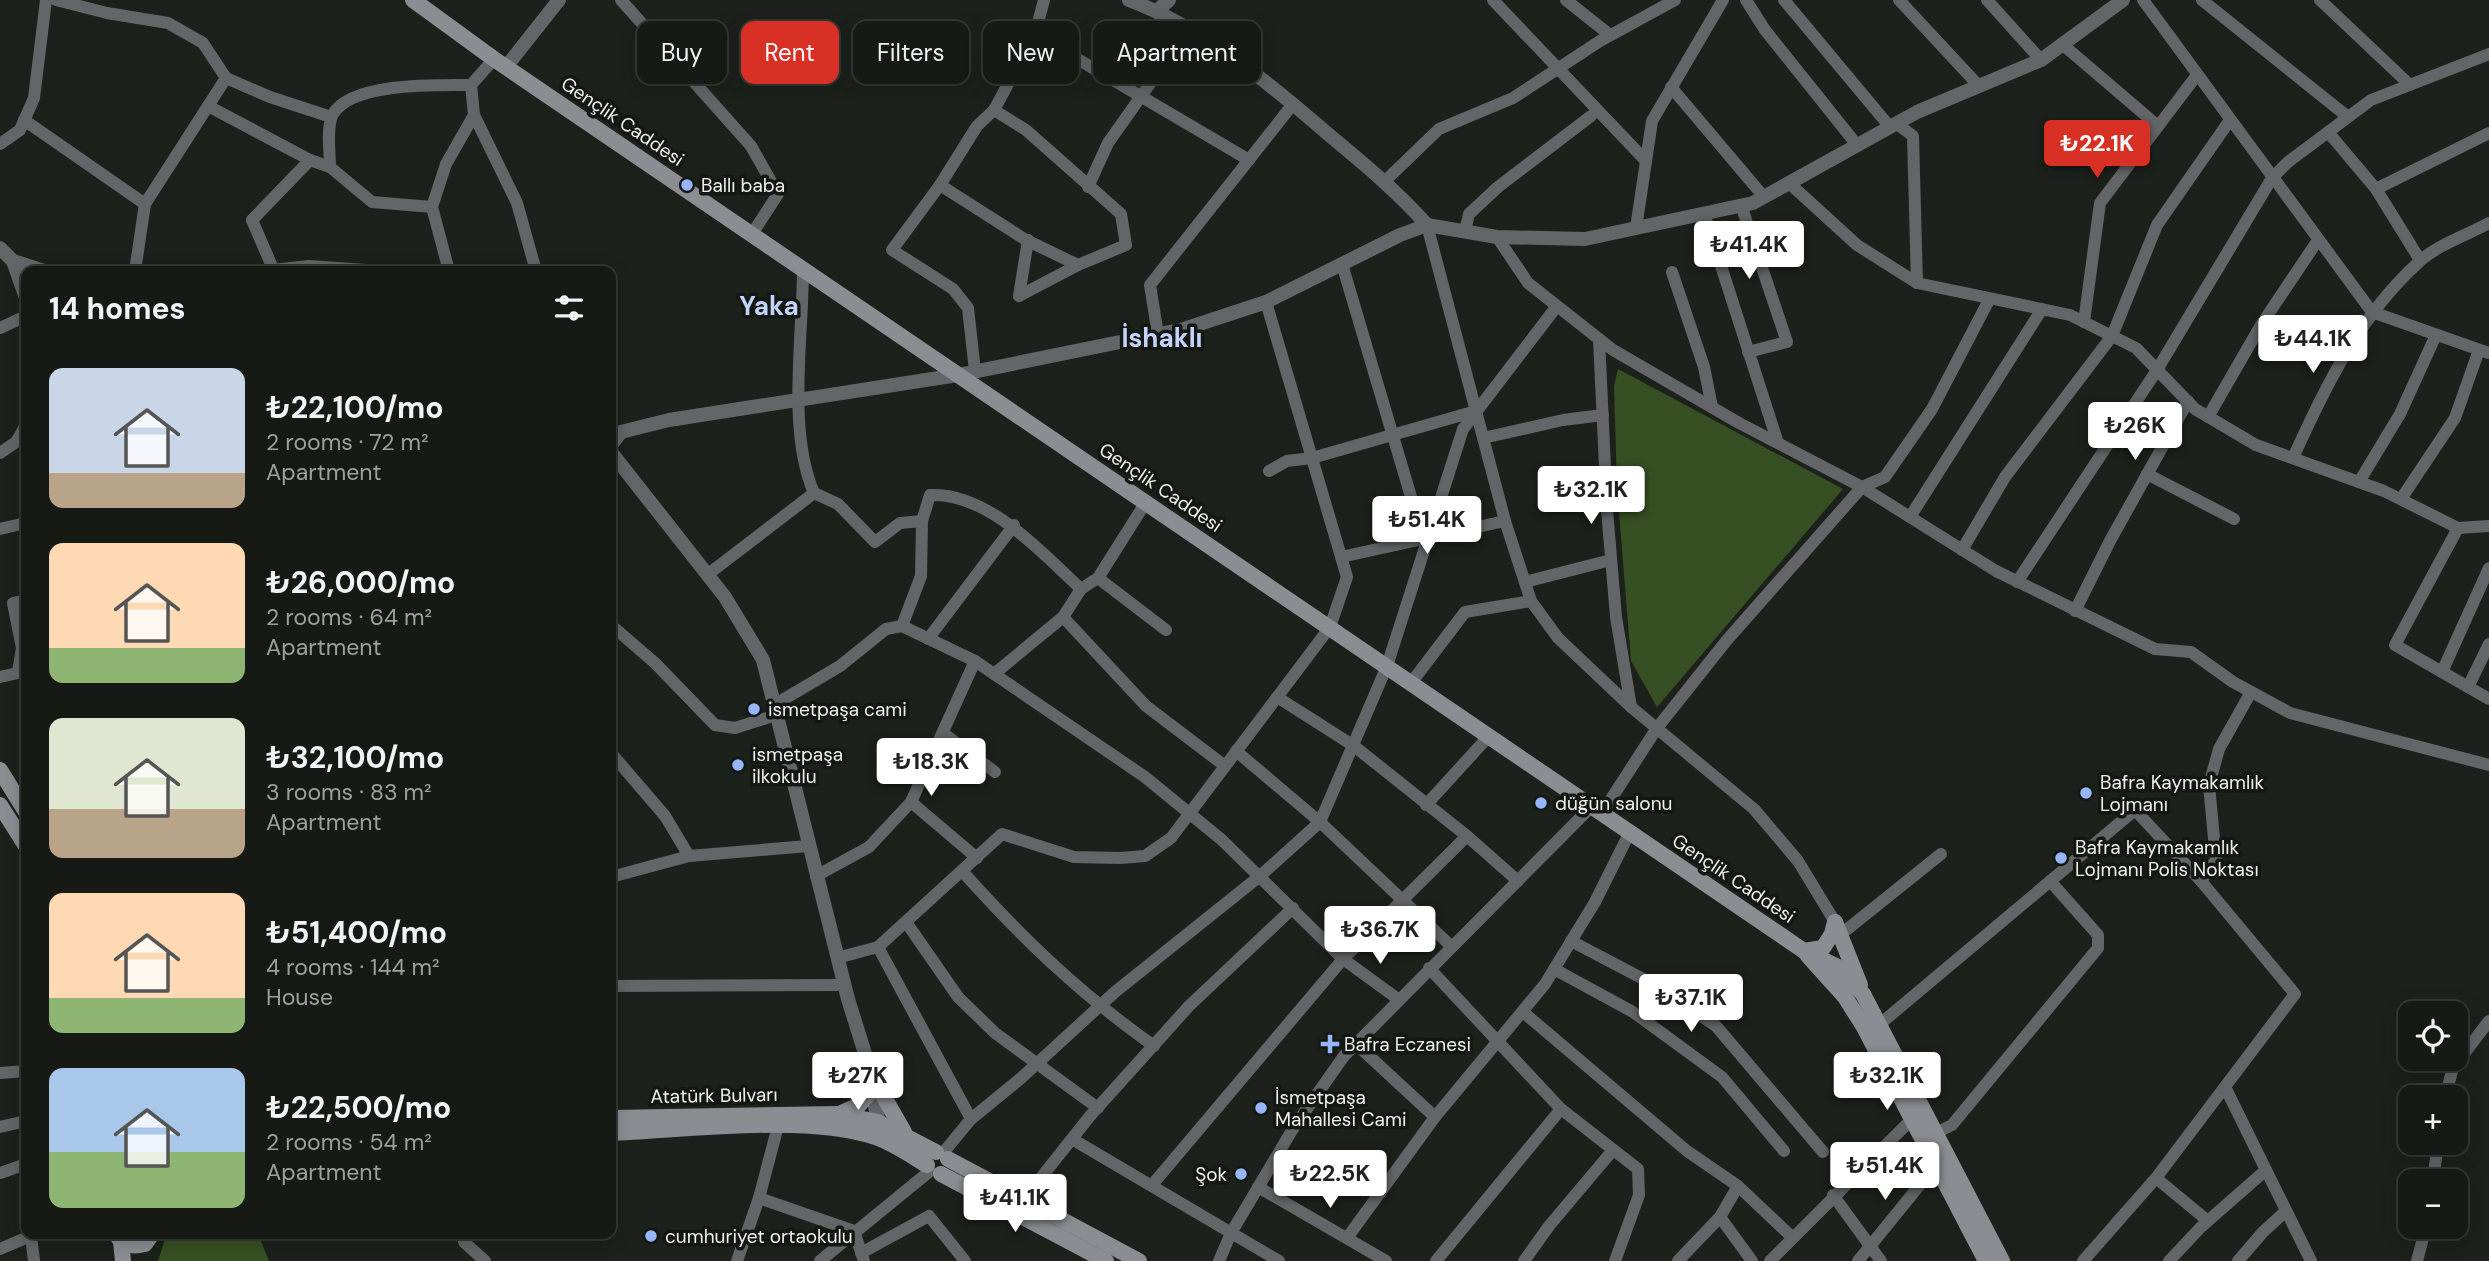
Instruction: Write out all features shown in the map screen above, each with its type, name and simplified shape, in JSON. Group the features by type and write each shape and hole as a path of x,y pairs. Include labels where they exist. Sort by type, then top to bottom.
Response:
{"main road":[{"name":"Gençlik Caddesi","path":"413,0 500,63 1804,951"},
{"path":"0,770 21,804"},
{"path":"0,805 21,838"},
{"path":"1804,951 1822,948 1837,929"},
{"path":"1833,984 1837,929"},
{"path":"1837,929 1863,994 2002,1261"},
{"path":"1804,951 1836,966 1863,994"},
{"path":"1804,951 1833,984 1864,1027 1986,1261"},
{"path":"839,1114 865,1101 872,1083"},
{"path":"872,1083 904,1132"},
{"name":"Atatürk Bulvarı","path":"616,1118 839,1114 878,1122 904,1132 938,1162"},
{"path":"616,1133 778,1126 843,1131 885,1142 1024,1199 1139,1261"},
{"path":"938,1162 1107,1261"},
{"path":"119,1239 123,1261"},
{"path":"120,1239 132,1247 148,1239"},
{"path":"142,1261 148,1239"}],"street":[{"path":"0,144 20,130 34,98 46,0"},
{"path":"57,0 107,13 169,23 204,43 226,78 270,97 331,117"},
{"path":"330,167 331,117 343,101 407,85 471,85 500,63 559,0"},
{"path":"621,0 751,146 778,194 752,234"},
{"path":"1038,21 1044,0"},
{"path":"1129,0 1173,21"},
{"path":"1157,11 1169,0"},
{"path":"1493,0 1543,50 1556,70 1594,104 1646,161"},
{"path":"1566,0 1610,35"},
{"path":"1384,181 1439,129 1513,98 1610,35 1675,0"},
{"path":"1636,228 1652,121 1723,0"},
{"path":"1746,0 1765,30 1857,145"},
{"path":"1784,0 1893,125 1913,136 1917,283"},
{"path":"1899,0 1979,86"},
{"path":"1987,0 2041,60"},
{"path":"2143,0 2372,312 2484,351 2455,418 2401,499"},
{"path":"2202,0 2348,117"},
{"path":"2320,0 2410,85"},
{"path":"616,438 621,432 668,420 958,374 1158,335 1266,302 1427,225 1497,237 1585,239 1741,205 1763,197 1893,125 2041,60 2120,1"},
{"path":"2062,44 2158,126"},
{"path":"2017,582 2087,481 2272,178 2371,100 2489,54"},
{"path":"1079,60 1249,160"},
{"path":"2084,322 2100,203 2197,75"},
{"path":"1261,77 1384,181 1427,225 1505,521 1531,601 1558,638 1631,707 1754,809 1798,861 1837,929 1941,853"},
{"path":"136,266 145,204 226,78"},
{"path":"975,371 968,308 953,289 892,250 940,185 977,126 994,110 1008,84"},
{"path":"1088,187 1108,142 1149,84"},
{"path":"471,85 474,115 517,203 535,266"},
{"path":"1671,87 1763,197"},
{"path":"1158,335 1150,285 1293,104"},
{"path":"208,106 310,160 330,167 372,202 432,207"},
{"path":"994,110 1026,130 1121,214 1126,245 1078,265 1018,296 1028,240"},
{"path":"448,266 432,207 446,164 474,115"},
{"path":"1465,231 1469,214 1498,187 1591,116"},
{"path":"24,120 145,204"},
{"path":"1962,550 2005,477 2112,336 2157,225 2230,120"},
{"path":"2328,132 2376,189 2420,260"},
{"path":"2376,189 2489,133"},
{"path":"272,266 252,219 310,160"},
{"path":"1789,183 1857,245 1917,283 2070,315 2136,348 2188,401 2256,445 2401,499 2458,528 2489,526"},
{"path":"940,185 1028,240 1078,265"},
{"path":"1741,205 1787,342 1748,352"},
{"path":"1704,213 1778,443"},
{"path":"2292,458 2326,387 2372,312 2420,260 2489,223"},
{"path":"1497,237 1528,283 1599,340 1712,407 1862,487 2017,582 2155,649 2191,652 2251,692 2290,713 2489,765"},
{"path":"2208,416 2261,325 2318,240"},
{"path":"0,248 13,261 21,284"},
{"path":"13,261 28,266"},
{"path":"1342,264 1417,517 1427,538"},
{"path":"803,269 798,400 808,480 814,493 838,504 875,542 900,523 922,521"},
{"path":"1672,272 1704,367 1712,407"},
{"path":"1219,1261 1231,1233 1294,1127 1356,1044 1451,946 1597,809 1727,640 1862,487 1885,477 1924,420 1989,300"},
{"path":"837,958 878,947 1002,834 1074,857 1145,856 1171,838 1330,627 1347,577 1266,302"},
{"path":"820,1261 938,1162 971,1119 1099,1007 1260,876 1320,822 1387,666 1463,429 1557,306"},
{"path":"1910,517 2042,310"},
{"path":"0,328 21,318"},
{"path":"2359,482 2400,414 2436,335"},
{"path":"1599,340 1611,560 1616,617 1631,707"},
{"path":"2075,611 2188,401"},
{"path":"1269,471 1287,461 1312,458 1476,411"},
{"path":"1483,438 1563,420 1603,415"},
{"path":"0,453 16,442 21,434"},
{"path":"616,458 708,575 763,660 885,1142"},
{"path":"2147,474 2234,519"},
{"path":"708,575 814,493"},
{"path":"902,626 921,576 922,521 930,495 939,494 980,507 1014,526 1081,589"},
{"path":"994,674 1063,617 1081,589 1098,578 1146,502"},
{"path":"1341,557 1505,521"},
{"path":"0,529 21,524"},
{"path":"928,639 1014,526"},
{"path":"2458,528 2395,645 2489,699"},
{"path":"1525,582 1611,560"},
{"path":"2442,672 2489,568"},
{"path":"1098,578 1166,629"},
{"path":"21,601 13,603 21,643"},
{"path":"1411,683 1465,612 1531,601"},
{"path":"1063,617 1146,706 1224,766"},
{"path":"616,629 655,663 715,725 735,728 775,710 840,666 886,629 902,626 975,661 1144,777 1260,876 1343,958 1398,999"},
{"path":"2468,687 2489,644"},
{"path":"816,876 869,846 911,802 975,661"},
{"path":"0,677 21,672"},
{"path":"2201,881 2217,860 2209,785 2212,773 2219,749 2251,692"},
{"path":"1277,697 1354,747 1467,836 1518,881"},
{"path":"943,733 995,772"},
{"path":"1426,805 1489,736"},
{"path":"1236,751 1320,822 1451,946"},
{"path":"616,759 665,816 689,856"},
{"path":"911,802 977,858"},
{"path":"1880,1024 2136,810 2201,881 2295,994 2226,1089 2156,1178 2084,1261"},
{"path":"1347,1238 1435,1117 1498,1045 1554,969 1630,832"},
{"path":"1152,1185 1343,958 1467,836"},
{"path":"616,876 689,856 808,846"},
{"path":"962,871 1020,936 1099,1007 1154,1046"},
{"path":"1936,1133 1952,1125 2098,947 2098,935 2050,881"},
{"path":"1024,1199 1098,1108 1189,1006 1293,908"},
{"path":"906,922 958,997 995,1033 1098,1108"},
{"path":"1571,941 1649,982 1716,1026 1823,1152"},
{"path":"878,947 971,1119"},
{"path":"1429,968 1498,1045 1561,1109 1638,1169 1639,1195 1615,1261"},
{"path":"1554,969 1633,1012 1723,1077 1784,1151"},
{"path":"616,986 844,985"},
{"path":"1523,1012 1687,1151 1738,1186 1792,1237"},
{"path":"2448,1085 2453,1068 2489,1021"},
{"path":"1356,1044 1435,1117"},
{"path":"0,1073 21,1071"},
{"path":"2226,1089 2311,1261"},
{"path":"1436,1261 1561,1109"},
{"path":"1770,1261 1833,1195 1912,1119"},
{"path":"0,1127 21,1122"},
{"path":"737,1261 759,1198 778,1126"},
{"path":"1072,1139 1279,1261"},
{"path":"1524,1261 1549,1226 1613,1150"},
{"path":"1858,1261 1936,1165"},
{"path":"0,1172 21,1166"},
{"path":"2168,1261 2266,1170"},
{"path":"2156,1178 2208,1221"},
{"path":"1678,1261 1720,1217 1738,1186"},
{"path":"1258,1187 1386,1261"},
{"path":"1833,1195 1881,1261"},
{"path":"759,1198 854,1231"},
{"path":"2238,1261 2286,1211"},
{"path":"854,1231 862,1257 929,1216 965,1261"},
{"path":"1720,1217 1752,1261"},
{"path":"0,1249 24,1239"},
{"path":"33,1239 34,1261"},
{"path":"465,1239 464,1242 485,1261"},
{"path":"2417,1261 2423,1239"}],"green space":[{"path":"1618,369 1843,489 1657,707 1631,661 1617,487 1614,386"},
{"path":"165,1239 260,1239 269,1261 158,1261"}],"place":[{"name":"Ballı baba","path":"687,185"},
{"name":"ismetpaşa cami","path":"754,709"},
{"name":"ismetpaşa ilkokulu","path":"738,765"},
{"name":"Bafra Kaymakamlık Lojmanı","path":"2086,793"},
{"name":"düğün salonu","path":"1541,803"},
{"name":"Bafra Kaymakamlık Lojmanı Polis Noktası","path":"2061,858"},
{"name":"Bafra Eczanesi","path":"1330,1044"},
{"name":"İsmetpaşa Mahallesi Cami","path":"1261,1108"},
{"name":"Şok","path":"1241,1174"},
{"name":"cumhuriyet ortaokulu","path":"651,1236"}],"district":[{"name":"Yaka","path":"769,306"},
{"name":"İshaklı","path":"1162,338"}]}
